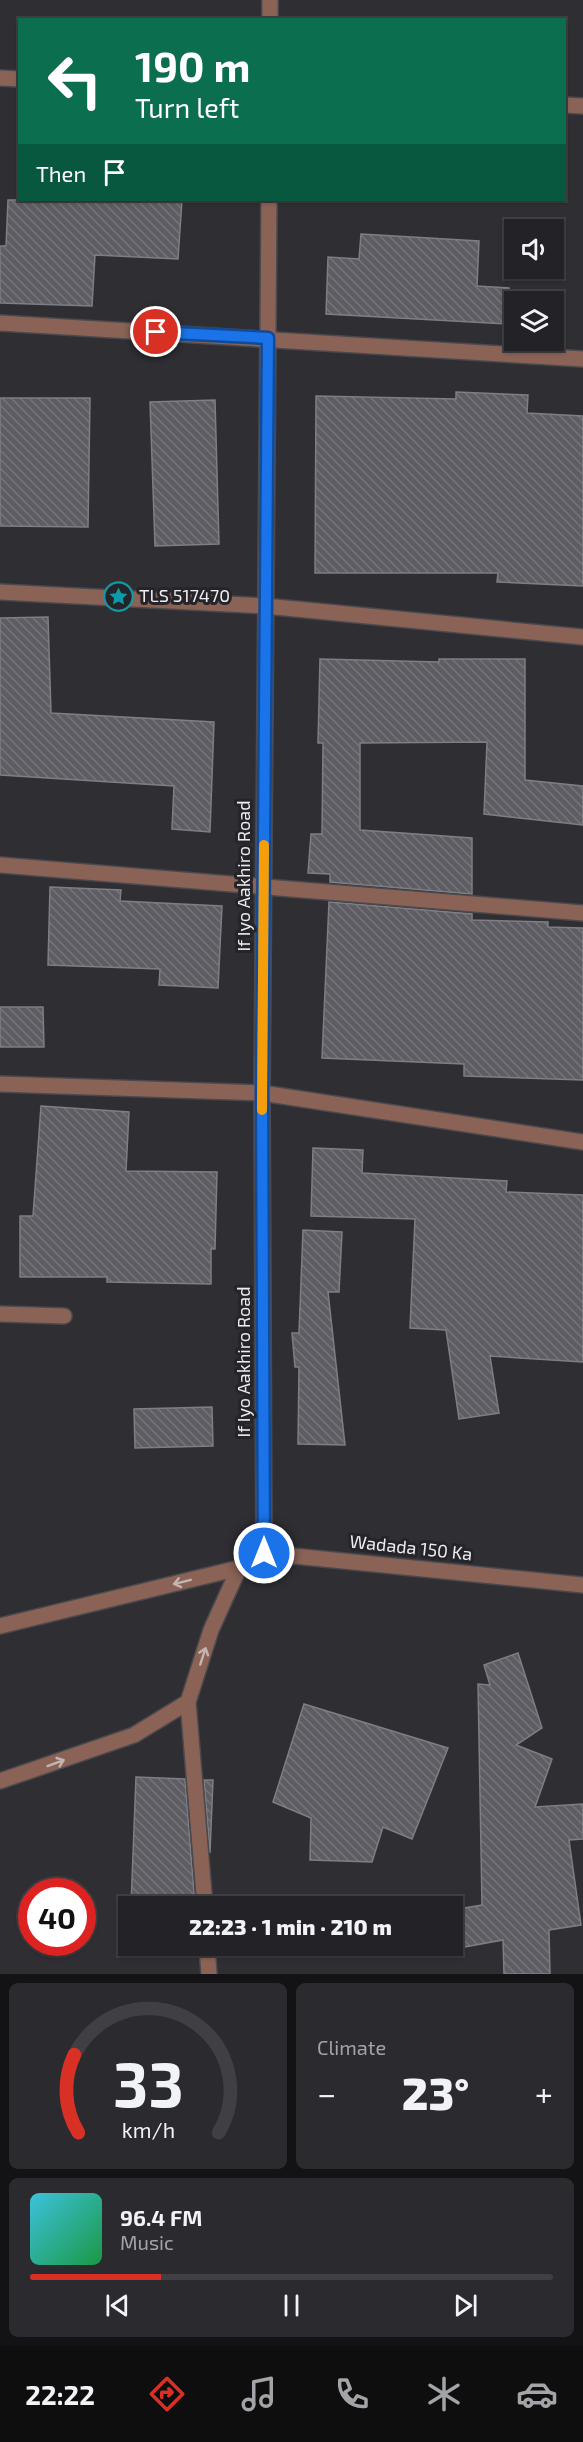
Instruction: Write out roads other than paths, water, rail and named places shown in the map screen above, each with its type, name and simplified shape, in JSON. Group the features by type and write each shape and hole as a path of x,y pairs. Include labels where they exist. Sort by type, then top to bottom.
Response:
{"street":[{"path":"270,0 270,18"},
{"path":"0,78 18,79"},
{"path":"566,105 583,106"},
{"name":"If Iyo Aakhiro Road","path":"264,1553 262,1093 269,201"},
{"path":"0,323 583,359"},
{"path":"0,592 266,606 583,637"},
{"path":"0,865 583,913"},
{"path":"0,1084 262,1093 583,1142"},
{"path":"0,1314 64,1316"},
{"path":"0,1626 239,1568 264,1553"},
{"name":"Wadada 150 Ka","path":"264,1553 583,1585"},
{"path":"205,1896 203,1849 188,1702 211,1630 239,1568"},
{"path":"0,1781 134,1735 188,1702"},
{"path":"208,1956 209,1974"}],"place":[{"name":"TLS 517470","path":"118,596"}]}
